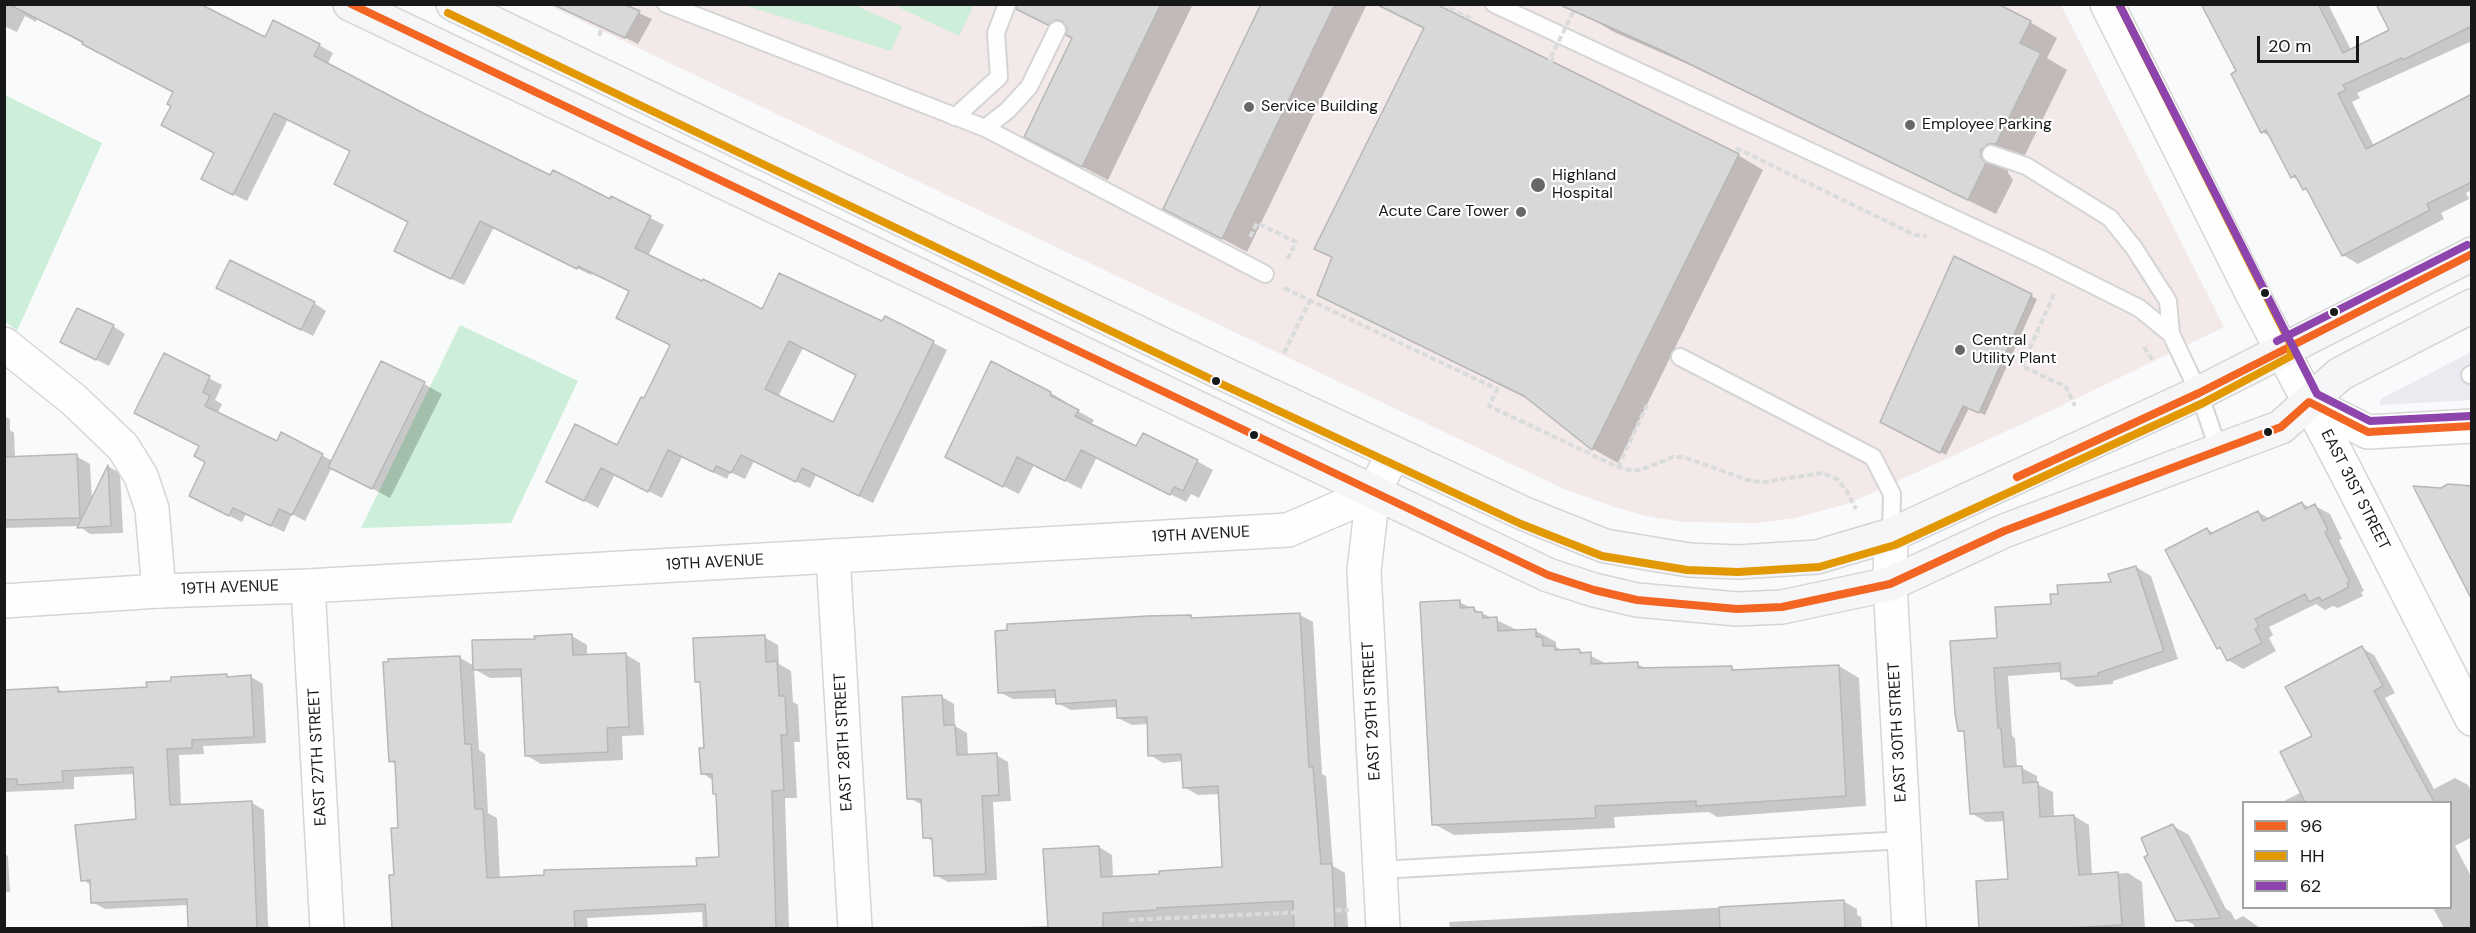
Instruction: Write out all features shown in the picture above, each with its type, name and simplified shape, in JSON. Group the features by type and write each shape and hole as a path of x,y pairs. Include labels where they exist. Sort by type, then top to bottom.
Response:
{"main road":[{"path":"350,4 1373,494 1548,575 1594,590 1637,600 1737,609 1782,607 1890,584 2004,531 2281,426 2340,374 2472,306"},
{"path":"453,4 1525,514 1605,546 1678,559 1738,562 1817,558 1891,535 2199,393 2472,254"}],"street":[{"name":"EAST 31ST STREET","path":"2107,4 2472,719"},
{"path":"4,344 74,400 123,447 141,476 153,509 159,591"},
{"path":"2309,402 2368,432 2472,426"},
{"path":"1373,494 1394,453"},
{"name":"19TH AVENUE","path":"4,600 159,591 308,586 1288,530 1373,494"},
{"name":"EAST 29TH STREET","path":"1373,494 1364,571 1383,928"},
{"name":"EAST 30TH STREET","path":"1891,535 1890,584 1909,928"},
{"name":"EAST 28TH STREET","path":"833,556 855,928"},
{"name":"EAST 27TH STREET","path":"308,586 327,928"}],"lane":[{"path":"666,4 985,128 1270,279"},
{"path":"955,117 999,77 996,33 1007,4"},
{"path":"1494,4 2039,258 2139,308 2171,334"},
{"path":"985,128 1008,110 1029,87 1057,30"},
{"path":"1991,154 2026,166 2109,218 2134,248 2168,301 2171,334 2199,393 2219,451"},
{"path":"1680,357 1873,457 1892,494 1891,535"},
{"path":"1380,870 1904,840"}],"path":[{"path":"1554,60 1550,61 1577,4"},
{"path":"599,36 602,28"},
{"path":"1251,237 1257,223 1296,242 1285,263"},
{"path":"1270,279 1497,389 1490,406 1618,467 1641,470 1673,457 1683,457 1751,481 1763,482 1822,473 1837,479 1856,509"},
{"path":"2052,299 2022,366 2066,387 2075,406"},
{"path":"1284,353 1310,300"},
{"path":"1618,467 1647,405"},
{"path":"1129,920 1335,911"}],"shaded area":[{"name":"Highland Hospital","path":"548,5 2061,5 2224,327 2061,406 1850,503 1795,518 1758,523 1685,522 1651,517 1617,508 1564,489"},
{"path":"2471,352 2471,400 2380,405 2381,399"}],"green space":[{"path":"744,5 854,5 902,26 891,51"},
{"path":"894,5 974,5 959,36"},
{"path":"5,95 102,143 17,331 5,321"},
{"path":"460,325 578,381 511,523 361,528"}],"building":[{"path":"8,4 200,4 265,37 273,20 320,44 314,56 423,113 550,175 553,170 610,199 611,196 651,216 635,248 702,281 703,279 762,309 779,273 882,321 885,316 934,341 859,496 802,468 796,482 741,455 731,473 716,466 713,472 668,450 648,492 601,468 584,501 546,482 575,424 617,445 641,397 644,398 670,345 616,318 629,291 578,266 577,269 480,221 451,279 394,251 408,222 334,184 350,151 274,113 233,195 201,179 214,153 161,125 171,106 167,104 173,92 82,44 83,42","holes":["789,341 856,375 833,422 765,389"]},
{"path":"552,4 623,4 640,11 625,38"},
{"path":"1017,4 1161,4 1082,167 1024,137 1072,38 1066,35 1067,29 1062,21 1056,20 1048,25 1016,9"},
{"name":"Service Building","path":"1261,4 1335,4 1222,239 1163,209"},
{"name":"Acute Care Tower","path":"1376,4 1436,4 1739,154 1592,450 1524,396 1317,295 1332,257 1314,249 1424,28"},
{"name":"Employee Parking","path":"1558,4 1998,4 2031,21 2020,43 2041,53 1996,144 1988,144 1981,150 1981,157 1986,163 1968,200 1663,51"},
{"path":"2201,4 2318,4 2343,53 2389,30 2376,4 2472,4 2472,26 2403,60 2402,58 2343,85 2346,90 2338,94 2366,149 2472,94 2472,182 2427,204 2430,210 2342,256 2306,188 2303,190 2295,175 2291,178 2266,130 2261,133 2231,74 2236,71"},
{"name":"Central Utility Plant","path":"1954,256 2032,294 1979,413 1963,406 1940,453 1880,422"},
{"path":"230,260 315,302 301,330 216,288"},
{"path":"77,308 114,325 96,360 60,342"},
{"path":"164,353 210,376 203,392 210,396 205,406 277,441 281,432 323,454 292,515 279,509 271,526 233,508 229,516 189,496 205,462 194,456 199,446 134,413"},
{"path":"381,361 425,382 372,489 328,467"},
{"path":"991,361 1051,392 1050,395 1079,410 1075,416 1136,446 1143,433 1198,460 1183,491 1174,487 1170,495 1081,450 1065,481 1017,457 1003,487 945,457"},
{"path":"77,454 80,518 4,520 4,457"},
{"path":"108,465 111,526 77,528"},
{"path":"2448,484 2472,486 2472,600 2413,486 2441,488"},
{"path":"2302,502 2305,509 2315,504 2328,530 2325,532 2350,582 2347,583 2349,587 2322,601 2319,597 2309,602 2305,594 2255,619 2259,626 2255,629 2262,643 2227,661 2220,647 2217,649 2165,550 2207,528 2210,534 2258,511 2263,521"},
{"path":"2136,566 2164,651 2098,673 2098,676 2061,679 2060,663 1994,668 1998,728 2001,728 2004,767 2022,766 2023,783 2038,782 2040,817 2074,815 2079,875 2118,872 2122,925 2069,928 1979,928 1976,881 2008,879 2003,812 1970,814 1964,731 1958,731 1955,714 1950,641 1997,638 1995,607 2051,604 2050,594 2058,594 2057,585 2111,582 2108,574"},
{"path":"1460,600 1460,608 1474,607 1475,612 1482,612 1483,618 1497,617 1498,631 1536,629 1536,637 1542,637 1543,646 1555,646 1555,650 1579,649 1580,653 1591,652 1591,664 1638,662 1638,668 1732,666 1732,670 1839,665 1846,796 1696,806 1696,801 1595,806 1596,818 1432,825 1420,602"},
{"path":"1300,613 1309,767 1313,767 1321,864 1332,864 1335,928 1294,928 1293,901 1103,913 1103,928 1048,928 1043,849 1099,846 1101,877 1222,867 1218,786 1183,788 1181,754 1148,756 1147,717 1117,718 1116,700 1056,704 1055,690 998,693 995,631 1007,630 1007,624 1148,616 1191,615 1191,618"},
{"path":"572,634 573,655 626,653 629,727 607,728 608,752 525,756 521,669 473,670 472,640 535,639 534,636"},
{"path":"765,635 766,662 777,661 779,696 785,696 787,735 781,735 784,790 772,791 776,928 707,928 705,904 574,911 575,928 392,928 389,875 394,875 391,828 398,828 395,761 389,762 383,662 388,662 388,659 460,656 465,744 471,744 475,809 483,809 487,878 544,875 544,870 697,866 696,858 719,857 716,794 713,794 712,774 701,774 699,748 704,748 700,682 695,682 693,638"},
{"path":"2362,646 2383,686 2374,691 2433,801 2304,801 2280,752 2312,736 2285,687"},
{"path":"227,674 227,677 251,675 254,737 192,740 192,748 167,749 170,805 252,801 257,928 188,928 187,899 91,903 90,880 81,881 75,825 136,819 133,767 62,771 63,782 17,785 17,779 4,779 4,690 58,687 58,692 147,687 146,682 171,681 171,677"},
{"path":"942,695 944,725 955,725 957,755 997,753 999,795 982,796 986,874 934,876 932,838 923,838 921,799 907,799 902,697"},
{"path":"2173,824 2221,918 2176,921 2144,857 2148,855 2141,838"},
{"path":"1844,900 1845,928 1720,928 1719,907"}],"transit line":[{"name":"96","path":"351,4 1548,575 1594,590 1637,600 1737,609 1782,607 1890,584 2004,531 2281,427 2309,402 2368,432 2472,426"},
{"name":"HH","path":"448,13 1215,381 1521,524 1602,556 1687,570 1738,572 1819,567 1895,545 2203,403 2291,356 2291,345 2119,4"},
{"name":"62","path":"2119,4 2317,394 2370,421 2471,416"},
{"name":"62","path":"2277,341 2467,245"},
{"name":"96","path":"2017,477 2199,393 2472,254"}],"place":[{"name":"Service Building","path":"1249,107"},
{"name":"Employee Parking","path":"1910,125"},
{"name":"Highland Hospital","path":"1538,185"},
{"name":"Acute Care Tower","path":"1521,212"},
{"name":"Central Utility Plant","path":"1960,350"}]}
